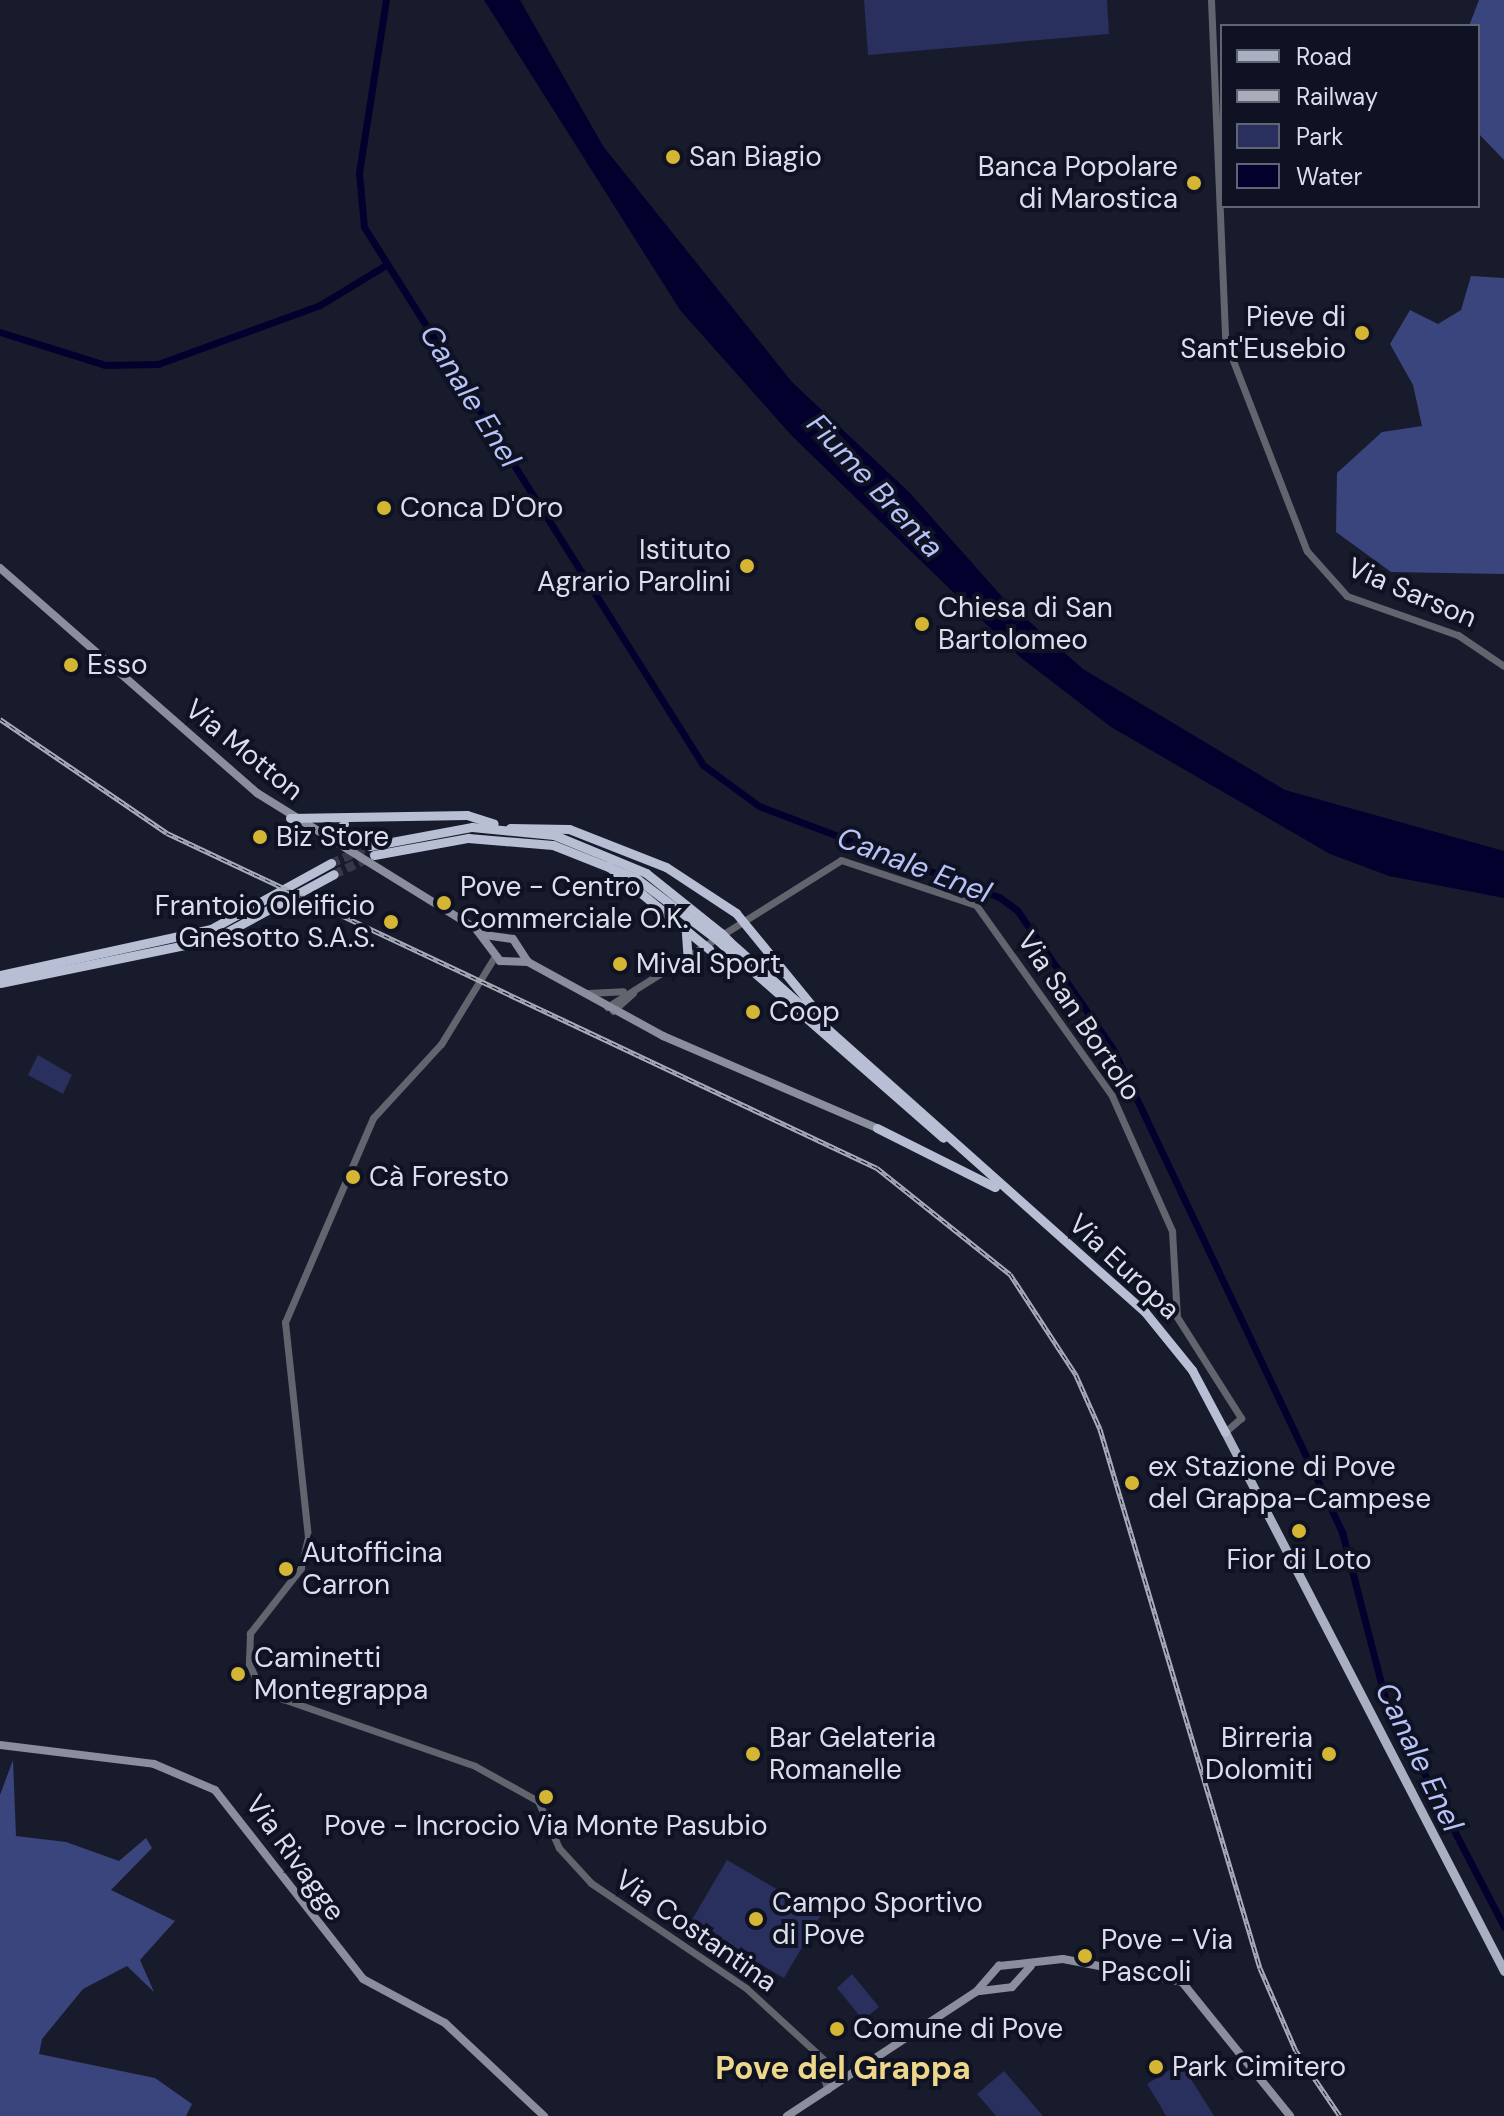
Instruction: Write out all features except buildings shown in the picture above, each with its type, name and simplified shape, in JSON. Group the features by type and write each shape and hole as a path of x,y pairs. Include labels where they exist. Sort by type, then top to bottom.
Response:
{"highway":[{"path":"290,818 351,822 467,815 616,856 718,936 966,1154"},
{"path":"327,842 351,822"},
{"path":"718,936 654,889 603,861 486,837 372,850 427,831 547,825 628,847 746,923 829,1030"},
{"path":"603,861 686,934 709,949"},
{"path":"0,975 211,929 332,868 214,939 0,983"},
{"path":"686,934 688,961"},
{"path":"727,944 829,1030 1017,1200"},
{"path":"877,1128 1017,1200"},
{"name":"Via Europa","path":"1017,1200 1162,1329 1225,1432"}],"main road":[{"name":"Via Motton","path":"0,568 290,818 484,935 501,938"},
{"name":"Via Motton","path":"484,935 495,952"},
{"path":"528,962 519,947 501,938 495,952 510,961 528,962 610,1009 877,1128"},
{"path":"510,961 519,947"},
{"name":"Via Europa","path":"1225,1432 1504,1971"},
{"name":"Via Rivagge","path":"0,1745 134,1761 225,1798 326,1939 363,1979 408,2002 465,2039 509,2091 544,2116"},
{"path":"787,2116 976,1992 1010,1965 1072,1959 1182,1982 1290,2116"},
{"path":"1010,1965 1018,1977"},
{"path":"976,1992 1001,1988 1034,1965"},
{"path":"994,1975 1001,1988"}],"street":[{"name":"Via Sarson","path":"1211,0 1225,340 1236,379 1269,437 1307,551 1331,585 1477,644 1504,666"},
{"name":"Via San Bortolo","path":"610,1009 637,989 709,949 841,860 976,905 1112,1096 1172,1231 1177,1317 1241,1418 1225,1432"},
{"path":"491,971 495,952"},
{"path":"491,971 510,961"},
{"name":"Via Costantina","path":"491,971 441,1044 373,1118 285,1322 308,1537 301,1568 263,1609 246,1654 257,1681 283,1699 475,1766 538,1801 555,1837 591,1883 746,1988 817,2058 845,2079"},
{"path":"581,993 637,989"},
{"name":"Via Costantina","path":"817,2058 828,2090"}],"green space":[{"path":"864,0 1107,0 1109,34 868,55"},
{"path":"38,1055 72,1075 63,1094 28,1075"},
{"name":"Campo Sportivo di Pove","path":"727,1860 821,1915 784,1978 690,1923"},
{"path":"852,1974 879,2007 863,2020 837,1988"},
{"path":"1181,2063 1214,2116 1166,2116 1147,2084"},
{"path":"1004,2071 1043,2116 996,2116 977,2094"}],"shaded area":[{"path":"1479,0 1504,0 1504,160 1480,135 1480,24 1470,24"},
{"path":"1471,276 1504,278 1504,574 1391,572 1336,532 1337,473 1382,432 1422,426 1413,385 1390,344 1410,310 1438,324 1461,310"},
{"path":"13,1760 16,1836 66,1842 119,1861 146,1838 152,1848 111,1890 175,1921 140,1960 154,1992 127,1966 83,1989 42,2039 39,2054 155,2078 192,2104 186,2116 0,2116 0,1795"}],"water":[{"name":"Fiume Brenta","path":"484,0 520,0 603,146 792,382 910,493 1005,600 1083,669 1285,790 1504,851 1504,898 1389,876 1330,854 1111,727 1020,657 792,436 680,310"}],"waterway":[{"name":"Canale Enel","path":"386,0 359,173 364,227 703,765 759,806 999,897 1017,910 1113,1049 1342,1532 1385,1698 1504,1927"},
{"path":"0,332 105,365 158,364 320,305 386,265"}],"tunnel":[{"path":"331,863 370,846"},
{"path":"334,874 374,855"}],"railway":[{"path":"0,719 167,833 877,1168 1010,1274 1076,1375 1100,1429 1260,1968 1296,2051 1340,2116"}],"place":[{"name":"San Biagio","path":"673,157"},
{"name":"Banca Popolare di Marostica","path":"1194,183"},
{"name":"Pieve di Sant'Eusebio","path":"1362,333"},
{"name":"Conca D'Oro","path":"384,508"},
{"name":"Istituto Agrario Parolini","path":"747,566"},
{"name":"Chiesa di San Bartolomeo","path":"922,624"},
{"name":"Esso","path":"71,665"},
{"name":"Biz Store","path":"260,837"},
{"name":"Pove - Centro Commerciale O.K.","path":"444,903"},
{"name":"Frantoio Oleificio Gnesotto S.A.S.","path":"391,922"},
{"name":"Mival Sport","path":"620,964"},
{"name":"Coop","path":"753,1012"},
{"name":"Cà Foresto","path":"353,1177"},
{"name":"ex Stazione di Pove del Grappa-Campese","path":"1132,1483"},
{"name":"Fior di Loto","path":"1299,1531"},
{"name":"Autofficina Carron","path":"286,1569"},
{"name":"Caminetti Montegrappa","path":"238,1674"},
{"name":"Bar Gelateria Romanelle","path":"753,1754"},
{"name":"Birreria Dolomiti","path":"1329,1754"},
{"name":"Pove - Incrocio Via Monte Pasubio","path":"546,1797"},
{"name":"Campo Sportivo di Pove","path":"756,1919"},
{"name":"Pove - Via Pascoli","path":"1085,1956"},
{"name":"Comune di Pove","path":"837,2029"},
{"name":"Park Cimitero","path":"1156,2067"}],"district":[{"name":"Pove del Grappa","path":"843,2068"}]}
